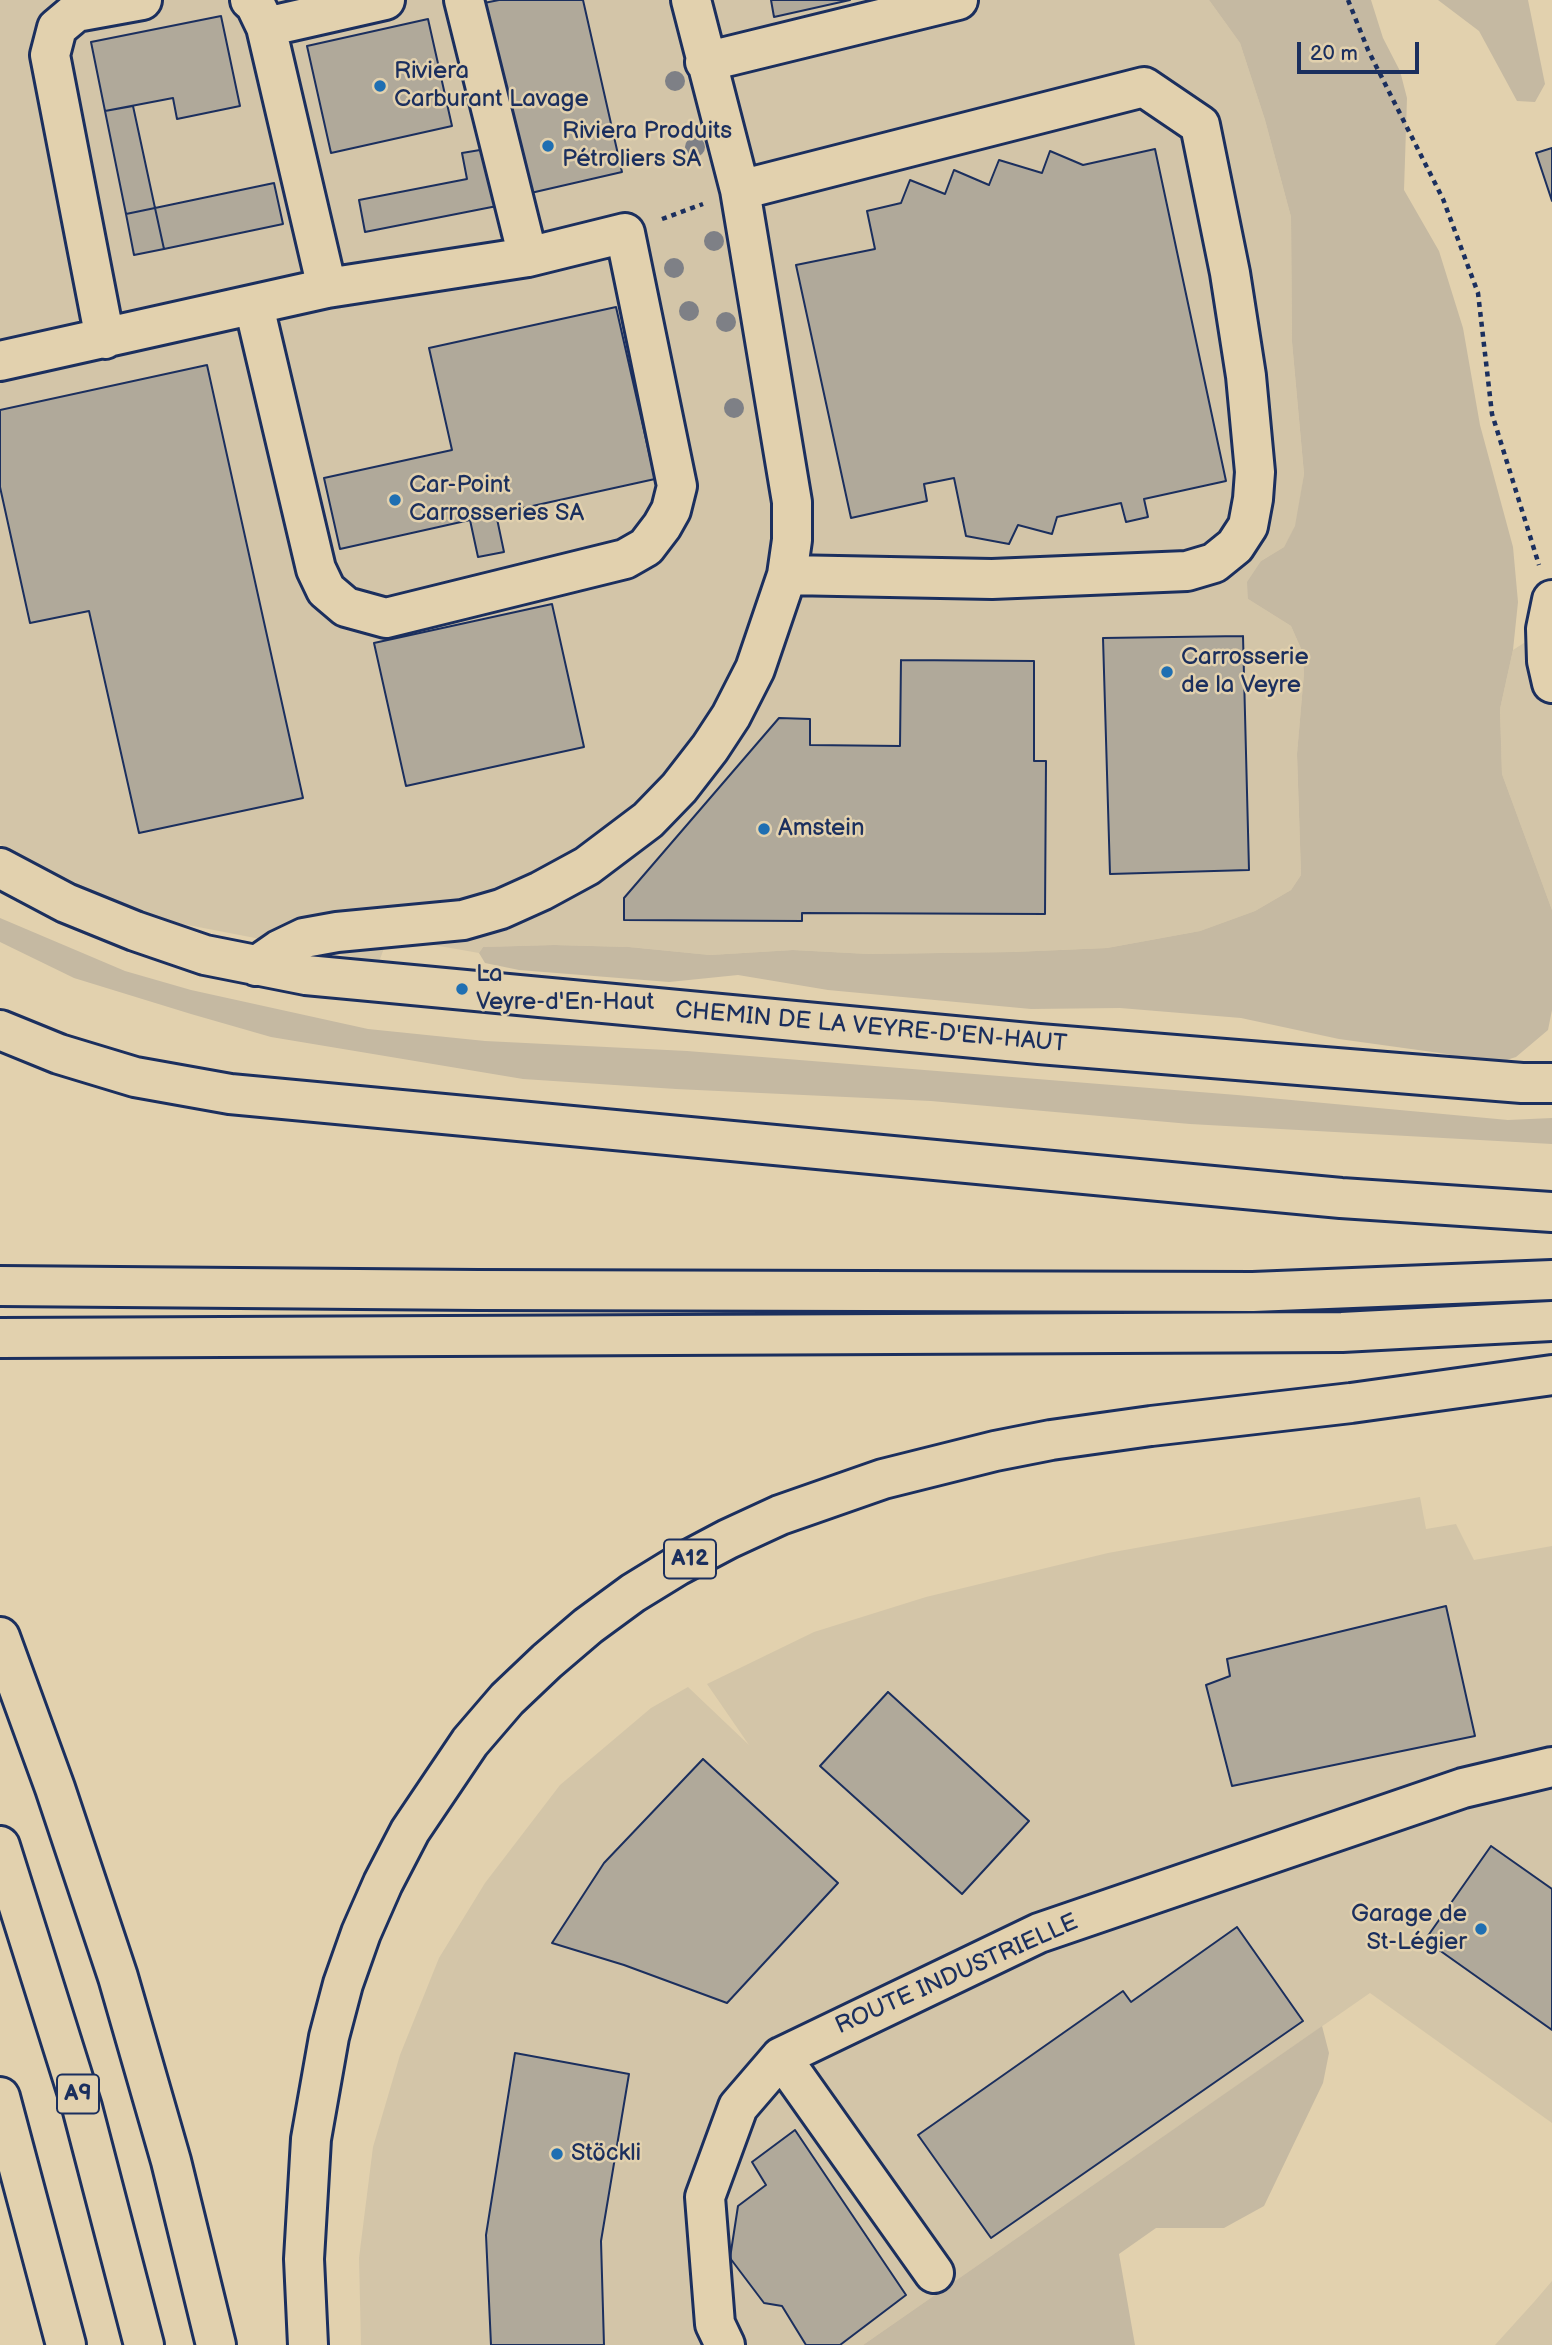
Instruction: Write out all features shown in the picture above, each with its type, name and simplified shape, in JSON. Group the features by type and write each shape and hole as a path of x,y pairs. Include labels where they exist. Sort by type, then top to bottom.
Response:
{"main road":[{"path":"106,339 50,55 57,28 76,12 142,0"},
{"path":"327,288 258,14 385,0"},
{"path":"464,0 528,257"},
{"path":"256,966 279,950 304,938 337,932 463,920 501,909 587,866 648,820 679,788 731,716 755,669 786,575 792,540 792,502 740,190 691,0"},
{"path":"705,62 913,5 958,0"},
{"path":"740,190 1144,87 1200,125 1230,273 1246,376 1255,472 1254,499 1248,526 1235,546 1214,563 1187,571 992,579 786,575"},
{"path":"0,361 327,288 528,257 625,233 677,486 671,510 663,526 646,547 625,559 386,618 346,607 326,590 316,569 254,306"},
{"path":"1551,601 1546,629 1547,661 1551,678"},
{"name":"CHEMIN DE LA VEYRE-D'EN-HAUT","path":"0,868 66,903 135,931 205,955 306,975 1025,1043 1522,1083 1552,1083"},
{"path":"0,1030 59,1055 135,1077 242,1096 1341,1199 1552,1212"},
{"path":"0,1286 1253,1292 1552,1280"},
{"path":"0,1338 1342,1332 1552,1321"},
{"name":"A12","path":"308,2345 304,2259 311,2138 329,2037 343,1984 361,1933 383,1882 410,1831 470,1742 507,1699 588,1626 666,1572 728,1539 780,1515 896,1476 1051,1440 1351,1404 1552,1375"},
{"path":"0,1637 55,1788 118,1977 171,2161 216,2345"},
{"name":"ROUTE INDUSTRIELLE","path":"724,2345 715,2325 705,2197 738,2107 781,2057 1040,1933 1463,1788 1552,1767"},
{"name":"A9","path":"0,1846 82,2107 144,2345"},
{"path":"781,2057 934,2273"},
{"path":"0,2097 66,2345"}],"path":[{"path":"1348,0 1368,50 1443,199 1478,293 1492,414 1551,601"},
{"path":"625,233 740,190"}],"shaded area":[{"path":"0,0 1209,0 1240,43 1265,120 1291,217 1292,342 1304,474 1296,526 1284,547 1261,561 1248,599 1291,626 1302,651 1304,673 1297,755 1301,875 1291,890 1255,911 1200,931 1107,948 869,954 793,950 710,955 629,947 554,945 483,947 479,953 388,937 379,962 157,919 92,894 25,861 0,844"},
{"path":"1209,0 1371,0 1383,38 1400,71 1407,98 1404,190 1439,251 1463,328 1480,425 1513,547 1518,602 1513,650 1500,709 1502,774 1552,910 1552,1010 1548,1030 1516,1057 1484,1067 1447,1054 1339,1039 1241,1018 1120,1008 1031,1009 828,990 738,975 669,982 519,970 485,963 479,953 483,947 554,945 629,947 710,955 793,950 869,954 1107,948 1200,931 1255,911 1291,890 1301,875 1297,754 1304,673 1302,651 1291,626 1248,599 1247,582 1261,561 1284,547 1295,526 1304,474 1292,342 1291,217 1265,120 1240,43"},
{"path":"1438,0 1528,0 1545,84 1535,102 1517,101 1479,31"},
{"path":"1552,625 1552,910 1502,774 1500,709 1513,650"},
{"path":"0,918 125,971 191,990 368,1029 485,1041 687,1051 1237,1095 1508,1120 1552,1118 1552,1144 1190,1124 931,1101 523,1079 271,1037 74,978 0,942"},
{"path":"1420,1497 1426,1529 1456,1524 1474,1560 1552,1546 1552,2123 1370,1993 863,2345 361,2345 359,2258 373,2147 400,2055 439,1958 485,1883 560,1785 651,1708 688,1687 749,1745 707,1684 814,1632 926,1597 1108,1553"},
{"path":"1322,2026 1329,2053 1323,2083 1264,2206 1224,2228 1156,2228 1119,2254 1135,2345 863,2345"},
{"path":"1552,2281 1552,2345 1495,2345 1534,2302"}],"building":[{"path":"499,0 583,0 622,172 522,195 479,4"},
{"path":"771,0 850,0 774,17"},
{"path":"221,16 240,106 177,119 173,98 105,111 91,42"},
{"name":"Riviera Carburant Lavage","path":"428,19 452,126 331,153 307,46"},
{"path":"133,106 155,208 126,214 105,111"},
{"path":"1552,148 1552,201 1536,153"},
{"name":"Riviera Carburant Lavage","path":"486,149 497,206 365,232 359,200 467,179 462,153"},
{"path":"1155,149 1226,481 1144,499 1148,517 1126,522 1121,503 1057,517 1052,534 1018,525 1009,544 966,536 954,478 924,484 927,501 851,518 796,265 875,249 867,211 901,203 910,180 945,194 954,170 989,185 999,160 1042,173 1050,151 1083,165"},
{"path":"274,183 283,224 164,249 155,208"},
{"path":"155,208 164,249 134,255 126,214"},
{"path":"616,307 655,479 496,514 504,552 478,557 470,520 340,549 324,478 452,450 429,348"},
{"path":"207,365 303,798 139,833 89,611 30,623 0,487 0,410"},
{"path":"552,604 584,747 406,786 374,643"},
{"path":"1243,636 1249,870 1110,874 1103,638"},
{"path":"901,660 1034,661 1034,761 1046,761 1045,914 802,913 802,921 624,920 624,898 779,718 810,719 810,745 900,746"},
{"path":"1446,1606 1475,1736 1232,1786 1206,1685 1230,1676 1227,1659"},
{"path":"888,1692 1029,1821 962,1894 820,1766"},
{"path":"703,1759 838,1883 727,2003 624,1965 552,1943 604,1863"},
{"path":"1491,1846 1552,1889 1552,2030 1425,1940"},
{"path":"1237,1927 1303,2021 991,2238 918,2135 1123,1991 1131,2002"},
{"name":"Stöckli","path":"515,2053 629,2074 601,2241 604,2345 491,2345 486,2235"},
{"path":"795,2130 906,2295 840,2345 806,2345 782,2306 764,2303 730,2258 738,2206 766,2185 752,2162"}],"place":[{"name":"Riviera Carburant Lavage","path":"380,86"},
{"name":"Riviera Produits Pétroliers SA","path":"548,146"},
{"name":"Car-Point Carrosseries SA","path":"395,500"},
{"name":"Carrosserie de la Veyre","path":"1167,672"},
{"name":"Amstein","path":"764,829"},
{"name":"La Veyre-d'En-Haut","path":"462,989"},
{"name":"Garage de St-Légier","path":"1481,1929"},
{"name":"Stöckli","path":"557,2154"}]}
